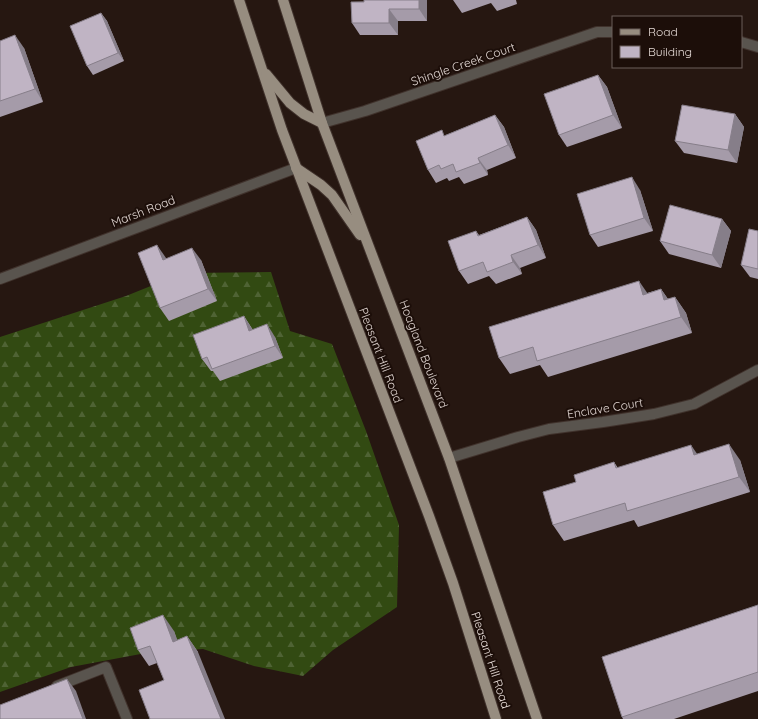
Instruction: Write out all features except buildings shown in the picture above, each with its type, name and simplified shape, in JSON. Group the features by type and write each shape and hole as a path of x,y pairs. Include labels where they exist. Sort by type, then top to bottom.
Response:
{"main road":[{"name":"Pleasant Hill Road","path":"239,0 282,130 455,591 496,719"},
{"name":"Hoagland Boulevard","path":"283,0 322,123 450,458 537,719"},
{"path":"262,69 290,103 304,114 322,123"},
{"path":"296,168 321,185 332,195 369,248"}],"street":[{"name":"Shingle Creek Court","path":"322,123 365,111 596,32 612,32"},
{"path":"742,42 758,47"},
{"name":"Marsh Road","path":"0,279 296,168"},
{"name":"Enclave Court","path":"450,458 549,429 654,414 694,404 758,370"},
{"path":"49,688 106,667 127,719"}],"green space":[{"path":"271,272 290,331 332,344 366,431 399,525 397,607 333,650 303,676 254,666 203,649 146,653 71,667 0,692 0,337 126,296 183,273"}]}
